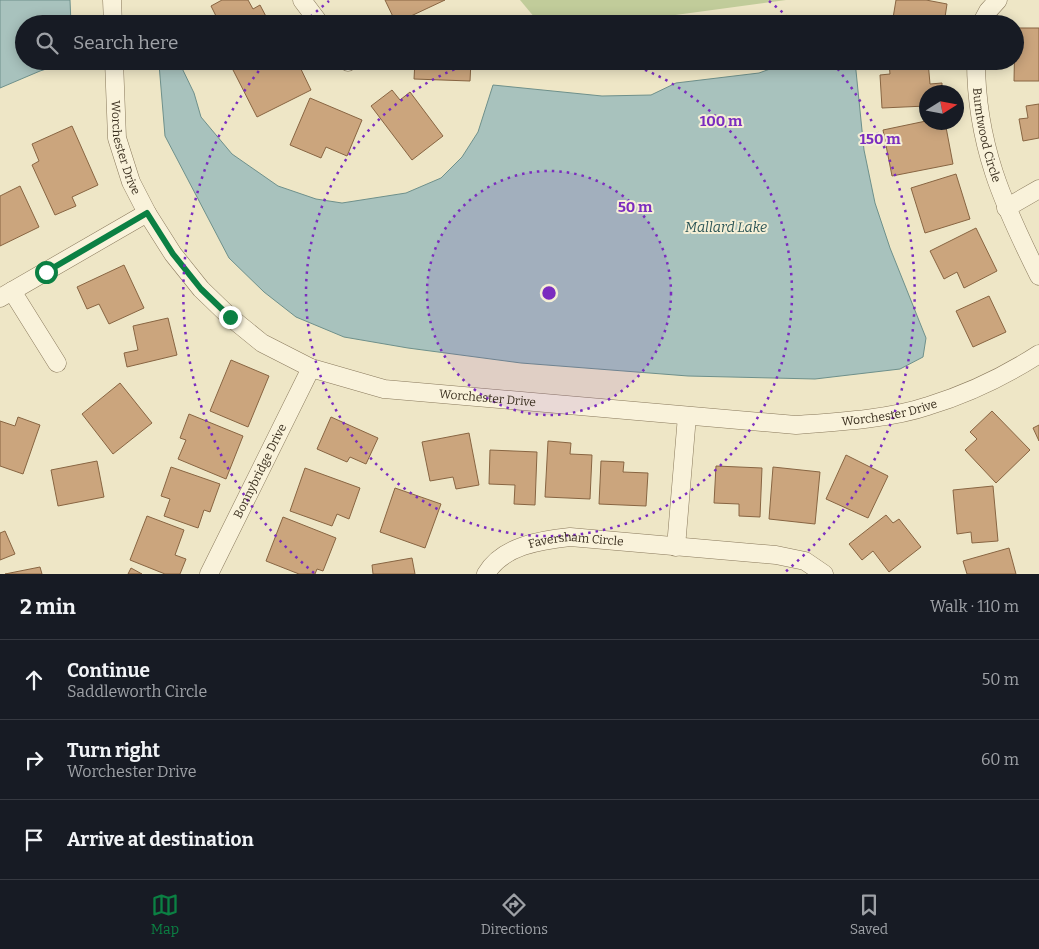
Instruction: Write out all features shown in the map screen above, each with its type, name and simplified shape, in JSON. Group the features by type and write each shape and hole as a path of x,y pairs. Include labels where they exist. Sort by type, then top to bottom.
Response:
{"street":[{"path":"112,0 112,15"},
{"path":"302,0 313,15"},
{"path":"986,15 998,0"},
{"name":"Worchester Drive","path":"114,70 117,138 131,182 147,213 173,254 201,289 230,317 262,343 311,368 384,389 796,424 842,421 888,415 927,407 983,385 1019,367 1039,354"},
{"name":"Burntwood Circle","path":"977,70 986,149 995,180 1006,208 1039,276"},
{"path":"1006,208 1039,189"},
{"path":"57,363 6,294 147,213"},
{"name":"Bonnybridge Drive","path":"209,574 311,368"},
{"path":"676,547 687,416"},
{"name":"Faversham Circle","path":"486,574 490,568 506,555 524,546 547,539 570,537 776,555 805,561 824,574"}],"green space":[{"path":"520,0 786,0 675,15 532,15"}],"water":[{"path":"0,0 70,0 71,15 15,15 15,70 43,70 0,88"},
{"name":"Mallard Lake","path":"160,70 183,70 194,93 201,117 232,154 278,186 316,199 342,203 406,193 441,178 462,157 478,132 493,85 602,96 651,95 676,83 759,73 767,70 856,70 864,150 875,203 890,248 926,338 923,357 900,369 815,379 688,376 521,363 408,348 344,337 296,317 264,292 229,258 165,136"}],"building":[{"path":"222,0 248,0 253,9 260,5 265,15 216,15 211,6"},
{"path":"385,0 445,0 413,15 392,15"},
{"path":"896,0 926,0 947,4 945,15 894,15"},
{"path":"1024,28 1039,28 1039,81 1014,81 1014,70 1024,70"},
{"path":"233,70 301,70 311,90 257,117"},
{"path":"414,70 471,70 470,81 414,79"},
{"path":"890,70 929,70 930,84 942,83 942,85 919,85 919,106 882,108 880,75 890,74"},
{"path":"392,90 400,100 410,92 443,136 412,160 371,106"},
{"path":"310,98 362,120 347,156 326,147 321,158 290,145"},
{"path":"1039,104 1039,138 1023,141 1019,119 1028,118 1026,106"},
{"path":"919,122 919,130 947,130 953,164 892,176 883,130"},
{"path":"72,126 98,185 72,197 76,206 55,215 32,165 39,161 32,144"},
{"path":"956,174 970,219 925,233 911,188"},
{"path":"20,186 39,227 0,246 0,196"},
{"path":"976,228 997,271 964,288 957,272 944,279 930,251"},
{"path":"124,265 144,308 109,324 99,304 87,309 77,287"},
{"path":"989,296 1006,332 973,347 956,311"},
{"path":"168,318 177,355 127,367 124,353 138,350 133,326"},
{"path":"231,360 269,376 248,427 210,411"},
{"path":"120,383 152,423 113,454 82,414"},
{"path":"992,411 1030,450 996,483 965,450 977,439 970,432"},
{"path":"189,414 243,436 226,479 178,459 186,440 180,438"},
{"path":"18,417 40,425 23,474 0,466 0,421 15,426"},
{"path":"331,417 378,438 366,464 350,457 347,462 317,449"},
{"path":"1039,425 1039,441 1033,428"},
{"path":"469,433 479,485 456,489 453,477 430,481 422,442"},
{"path":"548,441 571,443 570,454 592,455 590,499 545,497"},
{"path":"490,450 537,452 535,505 514,504 515,485 489,484"},
{"path":"846,455 888,476 868,518 826,499"},
{"path":"97,461 104,497 58,506 51,470"},
{"path":"601,461 624,462 623,472 648,473 646,506 599,504"},
{"path":"716,466 762,468 760,517 739,516 739,504 714,503"},
{"path":"171,467 220,484 210,512 204,510 198,528 164,516 170,499 161,496"},
{"path":"773,467 820,472 815,524 769,519"},
{"path":"305,468 360,488 349,519 337,514 332,526 290,511"},
{"path":"993,486 998,541 972,543 971,532 957,534 953,490"},
{"path":"395,488 441,504 425,548 380,532"},
{"path":"886,515 893,523 899,519 921,547 889,572 873,551 862,560 849,544"},
{"path":"147,516 184,530 175,555 186,559 180,574 165,574 130,560"},
{"path":"283,517 336,538 323,571 317,569 315,574 299,574 266,561"},
{"path":"5,531 15,554 0,560 0,533"},
{"path":"1009,548 1016,574 967,574 963,561"},
{"path":"412,558 415,574 373,574 372,565"},
{"path":"40,567 42,574 5,574"},
{"path":"131,568 142,574 128,574"}],"route":[{"path":"46,272 147,213 173,254 201,289 230,317"}]}
